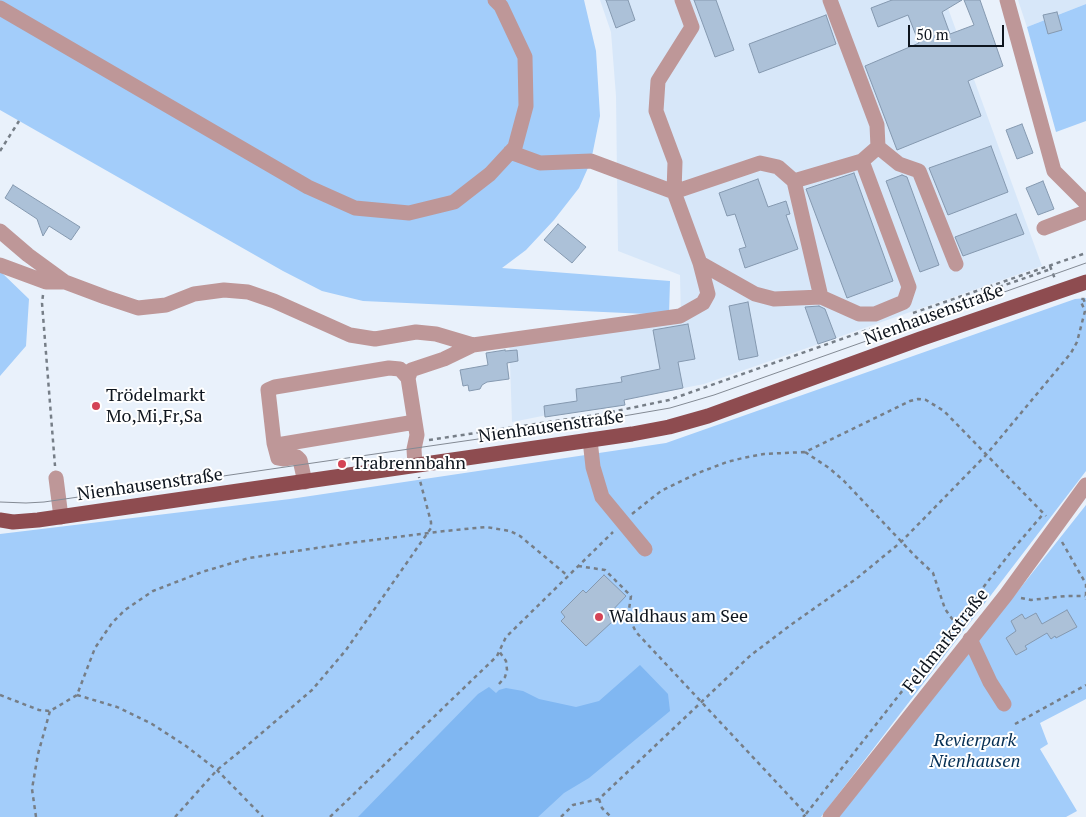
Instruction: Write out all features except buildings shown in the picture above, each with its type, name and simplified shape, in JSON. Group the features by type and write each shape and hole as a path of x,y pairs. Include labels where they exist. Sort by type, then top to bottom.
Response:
{"main road":[{"name":"Nienhausenstraße","path":"0,520 13,522 61,517 669,427 708,416 920,339 1086,282"}],"street":[{"path":"0,8 308,187 355,208 408,213 454,202 490,174 515,147 526,106 525,57 501,6 495,0"},
{"path":"408,378 412,370 444,359 472,345 680,316 703,303 708,294 700,263 674,192 675,162 656,111 658,81 692,26 682,0"},
{"path":"830,0 877,124 878,147 899,164 919,171 956,264"},
{"path":"1007,0 1054,171 1086,203"},
{"path":"794,181 862,161 878,147"},
{"path":"510,152 540,163 590,161 674,192 760,163 778,167 794,181 821,297"},
{"path":"700,263 755,294 774,299 821,297 859,314 875,314 904,302 910,287 862,161"},
{"path":"1044,228 1086,212"},
{"path":"0,232 65,282 138,308 166,305 194,294 224,290 248,292 274,301 350,335 375,339 416,332 436,334 472,345"},
{"path":"0,265 46,282 65,282"},
{"path":"305,482 300,460 297,457 278,458 274,443 268,390 275,387 389,368 400,369 408,378 417,435 414,448 416,465"},
{"path":"274,443 278,445 415,422"},
{"path":"590,440 593,467 602,497 645,549"},
{"path":"56,478 61,517"},
{"name":"Feldmarkstraße","path":"830,817 1006,595 1086,485"},
{"path":"970,639 990,682 1004,704"}],"path":[{"path":"0,152 19,121"},
{"path":"906,316 1086,253"},
{"path":"1050,265 1057,284"},
{"path":"999,286 1052,270"},
{"path":"561,817 573,805 598,799 751,655 856,579 901,542 986,455 1071,353 1077,342 1085,311 1081,302 1083,298 1086,305"},
{"path":"42,303 56,478"},
{"path":"415,442 602,414 669,400 870,329"},
{"path":"330,817 497,656 506,637 647,500 698,473 727,462 764,454 805,452 894,408 918,399 926,400 944,411 1044,513 1086,584 1086,600"},
{"path":"805,452 844,481 933,573 945,609 955,625 970,639"},
{"path":"175,817 217,770 312,690 346,650 427,534 431,528 431,522 416,465"},
{"path":"802,817 1014,548 1044,513"},
{"path":"0,695 39,710 50,711 77,695 95,648 112,623 139,599 153,591 202,572 250,558 446,530 498,528 510,530 568,576"},
{"path":"578,566 605,570 631,596 628,616 636,632 806,814"},
{"path":"1006,595 1031,600 1085,596"},
{"path":"499,651 506,661 507,670 505,677 499,684"},
{"path":"1015,724 1086,685"},
{"path":"77,695 117,708 152,724 186,746 217,770 264,817"},
{"path":"36,817 32,789 38,754 50,711"},
{"path":"598,799 602,808 611,817"}],"shaded area":[{"path":"600,0 945,0 1042,266 704,384 512,422 509,333 681,319 680,275 618,251 616,96 611,32"},
{"path":"1018,0 1086,0 1086,4 1027,27"},
{"path":"640,665 668,694 670,711 589,778 564,793 538,817 358,817 478,694 489,687 496,693 506,688 523,691 539,699 576,707 599,701"}],"green space":[{"path":"0,0 584,0 596,51 600,116 591,161 579,188 554,220 526,250 502,268 670,281 669,315 363,301 322,291 283,271 0,110"},
{"path":"1086,4 1086,121 1056,132 1027,27"},
{"path":"0,271 29,299 26,346 0,376"},
{"path":"1086,298 1086,471 821,817 0,817 0,534 290,499 666,443 1075,299"},
{"name":"Revierpark Nienhausen","path":"1086,505 1086,699 1040,723 1048,744 1040,749 1077,811 1066,817 839,817"}],"tram line":[{"path":"0,502 44,502 554,428 670,408 714,395 1086,263"}],"place":[{"name":"Trödelmarkt Mo,Mi,Fr,Sa","path":"96,406"},
{"name":"Trabrennbahn","path":"342,464"},
{"name":"Waldhaus am See","path":"599,617"}]}
